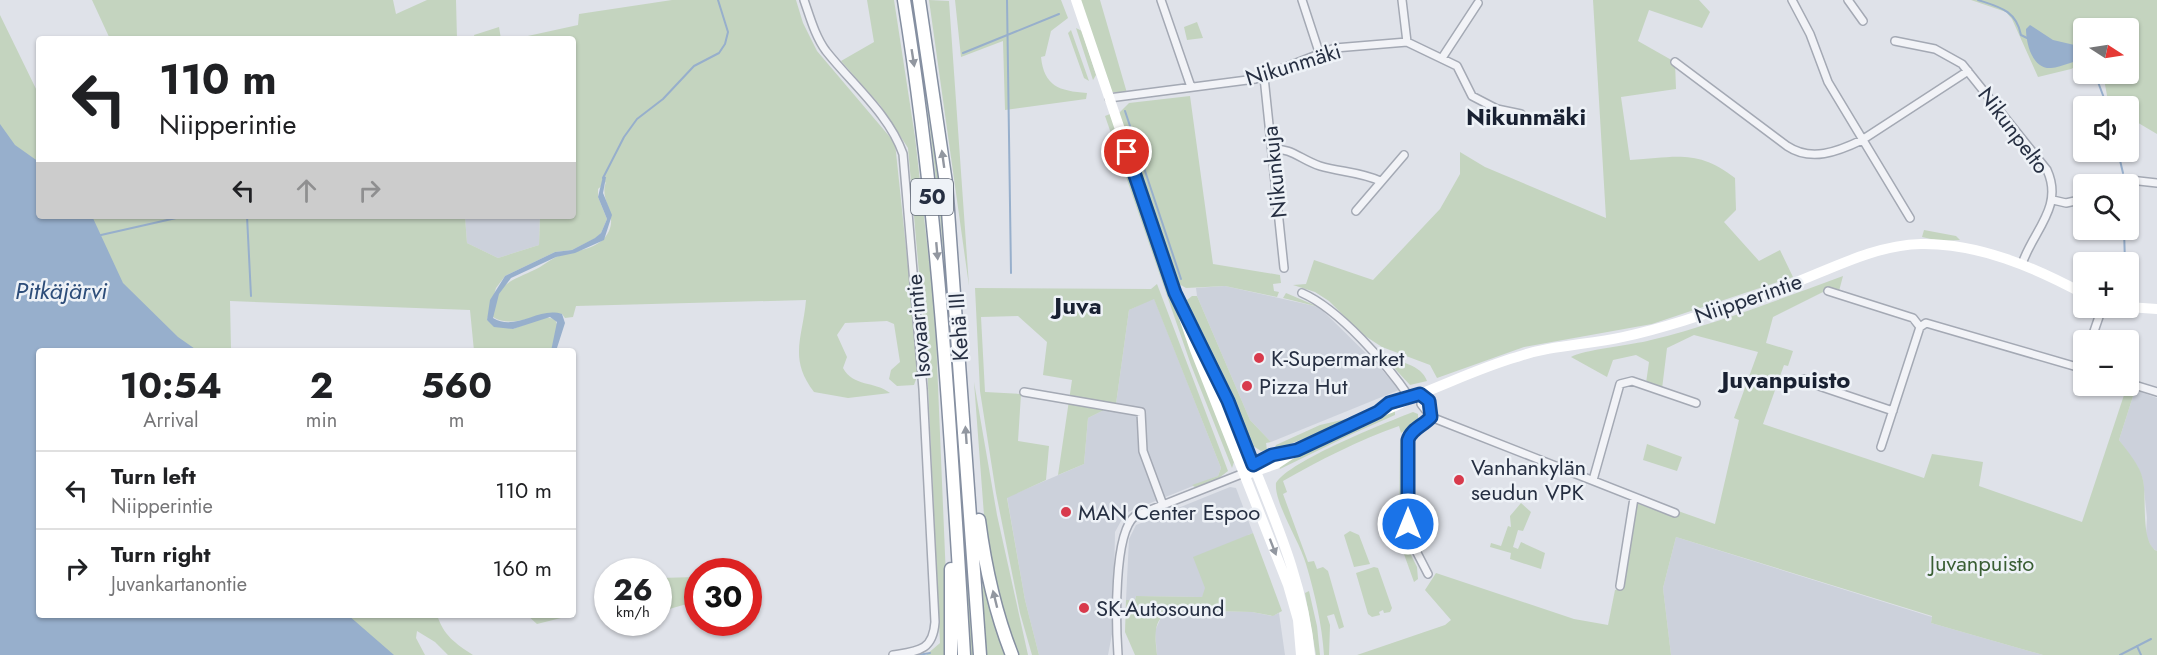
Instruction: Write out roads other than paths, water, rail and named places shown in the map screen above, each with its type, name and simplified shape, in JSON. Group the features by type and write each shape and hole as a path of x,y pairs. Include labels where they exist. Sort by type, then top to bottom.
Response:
{"highway":[{"name":"Kehä III","path":"904,0 932,195 943,316 964,655"},
{"name":"Kehä III","path":"919,0 946,183 980,655"},
{"path":"970,494 979,516 987,569 1003,632 1012,655"},
{"path":"951,655 951,564 956,523"}],"main road":[{"path":"1076,0 1171,283 1189,326 1208,358 1255,469 1296,575 1306,618 1310,655"},
{"name":"Niipperintie","path":"1244,473 1378,412 1389,403 1415,396 1539,350 1621,338 1668,326 1798,283 1891,247 1921,244 1954,247 2022,264 2073,288"},
{"path":"2139,308 2157,309"},
{"path":"1189,326 1195,350 1288,585 1298,620 1301,655"}],"street":[{"name":"Isovaarintie","path":"804,0 821,43 890,128 903,154 923,389 935,622 934,635 924,648 893,655"},
{"path":"1161,0 1191,87"},
{"path":"1302,0 1319,52"},
{"path":"1402,0 1407,42"},
{"path":"1792,0 1810,34 1828,82 1910,218"},
{"path":"1848,0 1863,21"},
{"path":"1442,58 1478,3"},
{"name":"Nikunpelto","path":"1895,41 1945,53 1968,71 2041,161 2052,180 2053,200 2022,264"},
{"name":"Nikunmäki","path":"1109,98 1264,77 1319,52 1335,48 1407,42 1442,58 1460,70 1472,96 1497,109 1521,114"},
{"path":"1675,62 1798,153 1806,155 1827,153 1862,141 1968,71"},
{"name":"Nikunkuja","path":"1264,77 1284,268"},
{"path":"1272,149 1291,150 1317,165 1369,176 1380,181"},
{"path":"1356,211 1404,155"},
{"path":"2139,181 2157,183"},
{"path":"2053,200 2066,203 2073,201"},
{"path":"1828,291 1913,318 1920,327"},
{"path":"1302,293 1325,304 1415,396 1431,417 1675,513"},
{"path":"1920,327 1933,323 2073,364"},
{"path":"1881,447 1920,327"},
{"path":"1804,379 1893,411"},
{"path":"1593,480 1620,384 1632,381 1696,403"},
{"path":"2139,386 2157,392"},
{"path":"1024,392 1141,412 1143,451 1163,505"},
{"path":"1428,574 1412,543 1408,524 1408,440 1413,431 1423,426 1431,417"},
{"path":"1118,655 1117,629 1125,526 1135,516 1244,473"},
{"path":"1620,586 1634,498"}],"water":[{"path":"2030,25 2053,40 2073,45 2073,62 2051,68 2039,64 2031,54 2026,29"},
{"name":"Pitkäjärvi","path":"0,124 15,145 36,160 36,219 93,219 123,283 178,337 194,348 36,348 36,618 351,618 394,655 0,655"},
{"path":"603,176 606,177 603,193 612,215 604,240 575,253 556,257 511,278 499,294 493,318 502,322 519,321 545,313 562,314 565,323 557,348 552,348 557,322 550,317 513,329 494,327 487,320 490,300 505,276 555,252 572,250 601,233 607,219 598,197"}],"waterway":[{"path":"603,178 624,137 637,119 663,99 694,66 719,53 725,44 728,32 718,0"},
{"path":"1007,0 1011,273"},
{"path":"1978,0 2006,11 2015,20 2021,35 2027,38"},
{"path":"963,53 1059,14"},
{"path":"2099,84 2103,96"},
{"path":"1125,111 1181,279"},
{"path":"2120,162 2123,173"},
{"path":"101,235 172,219"},
{"path":"247,219 251,296"},
{"path":"2124,240 2125,252"},
{"path":"2120,655 2151,639"},
{"path":"2137,646 2141,655"},
{"path":"918,655 930,653"}],"place":[{"name":"K-Supermarket","path":"1259,358"},
{"name":"Pizza Hut","path":"1247,386"},
{"name":"Vanhankylän seudun VPK","path":"1459,480"},
{"name":"MAN Center Espoo","path":"1066,512"},
{"name":"SK-Autosound","path":"1084,608"}],"district":[{"name":"Nikunmäki","path":"1526,117"},
{"name":"Juva","path":"1078,306"},
{"name":"Juvanpuisto","path":"1786,380"}]}
